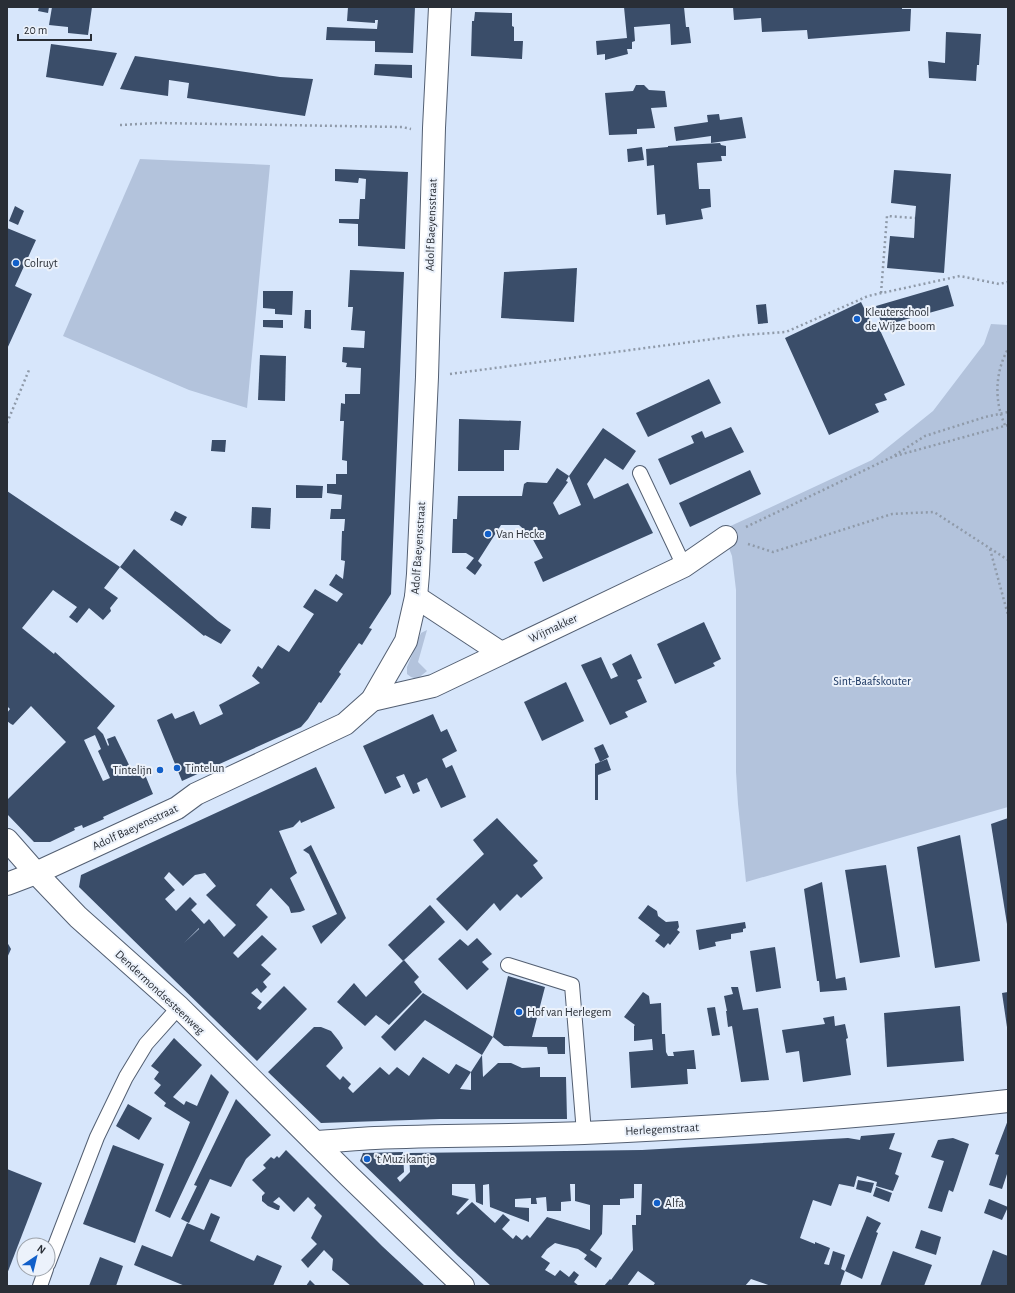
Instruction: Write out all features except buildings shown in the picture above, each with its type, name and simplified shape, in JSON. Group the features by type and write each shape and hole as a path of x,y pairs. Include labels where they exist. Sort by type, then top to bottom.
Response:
{"street":[{"name":"Adolf Baeyensstraat","path":"7,884 36,873 177,808 196,794 345,724 372,700 406,641 416,597 418,574 427,377 434,128 440,7"},
{"name":"Wijmakker","path":"372,700 433,686 684,566 726,537"},
{"path":"416,597 501,653"},
{"name":"Dendermondsesteenweg","path":"7,840 78,917 178,1007 463,1286"},
{"name":"Herlegemstraat","path":"315,1142 374,1138 584,1133 802,1120 949,1108 1008,1101"}],"lane":[{"path":"640,473 684,566"},
{"path":"508,965 572,986 584,1133"},
{"path":"56,1244 98,1137 126,1077 146,1044 178,1007"}],"path":[{"path":"120,125 158,123 402,127 410,129 434,128"},
{"path":"881,293 887,216 915,218"},
{"path":"427,377 743,335 786,332 868,296 960,276 999,284 1008,282"},
{"path":"892,457 1006,425 1000,414 997,384 1003,357 1008,349"},
{"path":"7,423 30,370"},
{"path":"726,537 892,457 925,436 985,417 1008,412"},
{"path":"726,537 773,552 892,514 934,512 1008,560"},
{"path":"990,549 1008,615"}],"green space":[{"path":"140,159 270,165 247,408 189,390 63,336"},
{"name":"Sint-Baafskouter","path":"991,324 1008,325 1008,807 746,882 736,772 736,590 732,556 722,530 872,460 933,411 984,344"},
{"path":"427,630 418,662 427,671 417,679 407,674 407,667 421,633"}],"place":[{"name":"Colruyt","path":"16,263"},
{"name":"Kleuterschool de Wijze boom","path":"857,319"},
{"name":"Van Hecke","path":"488,534"},
{"name":"Tintelun","path":"177,768"},
{"name":"Tintelijn","path":"160,770"},
{"name":"Hof van Herlegem","path":"519,1012"},
{"name":"'t Muzikantje","path":"367,1159"},
{"name":"Alfa","path":"657,1203"}]}
